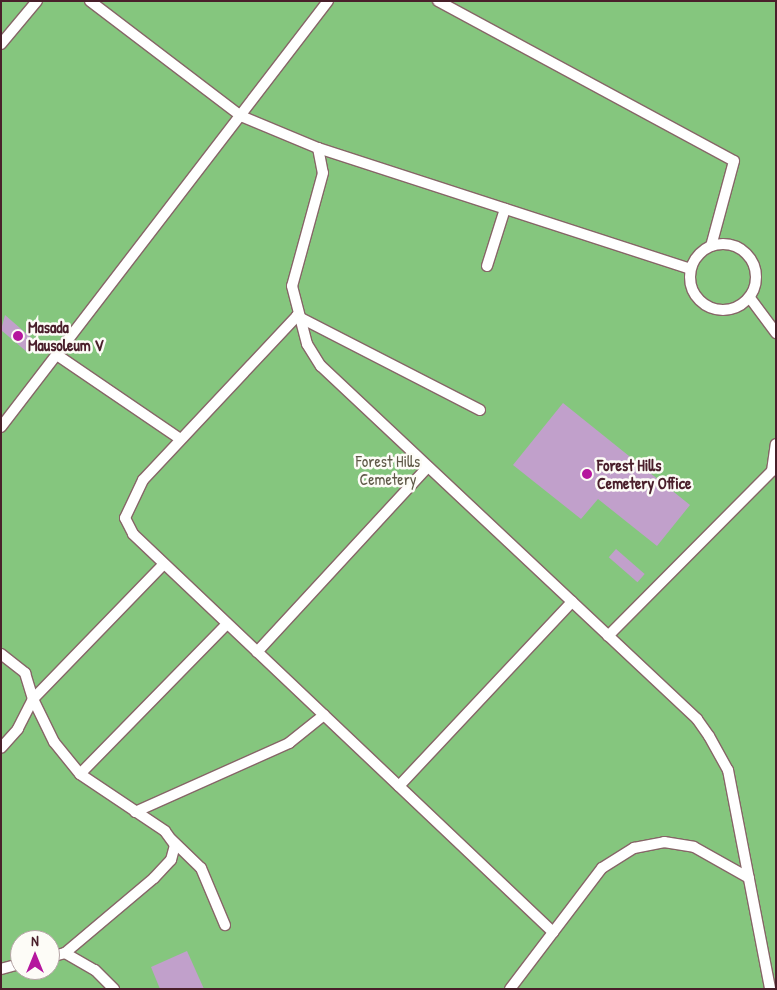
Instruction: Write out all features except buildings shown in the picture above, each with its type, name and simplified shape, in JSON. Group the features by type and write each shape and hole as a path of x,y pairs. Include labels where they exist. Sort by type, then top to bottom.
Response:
{"lane":[{"path":"1,44 37,1"},
{"path":"90,1 241,116 318,148 690,269"},
{"path":"1,427 328,1"},
{"path":"438,1 734,161 711,246 690,269 692,291 708,307 731,310 750,298 757,277 750,257 733,245 711,246"},
{"path":"318,148 323,174 319,194 294,268 297,316 321,366 697,719 721,753 749,878 770,989"},
{"path":"487,266 505,209"},
{"path":"750,298 776,333"},
{"path":"297,316 480,410"},
{"path":"297,316 142,480 125,518 133,534 164,564 553,932"},
{"path":"57,355 180,439"},
{"path":"608,636 772,471 776,444"},
{"path":"258,652 428,467"},
{"path":"1,748 18,730 33,698 164,564"},
{"path":"399,786 572,602"},
{"path":"80,774 227,624"},
{"path":"1,654 25,673 33,698 54,742 80,774 135,812 171,840 200,868 225,925"},
{"path":"135,812 289,744 324,715"},
{"path":"60,954 65,953 154,878 170,860 174,845 171,840"},
{"path":"510,989 602,868 634,848 664,842 694,847 749,878"},
{"path":"65,953 95,970 114,989"}],"green space":[{"name":"Forest Hills Cemetery","path":"1,1 776,1 776,989 1,989"}],"place":[{"name":"Masada Mausoleum V","path":"18,336"},
{"name":"Forest Hills Cemetery Office","path":"587,474"}]}
